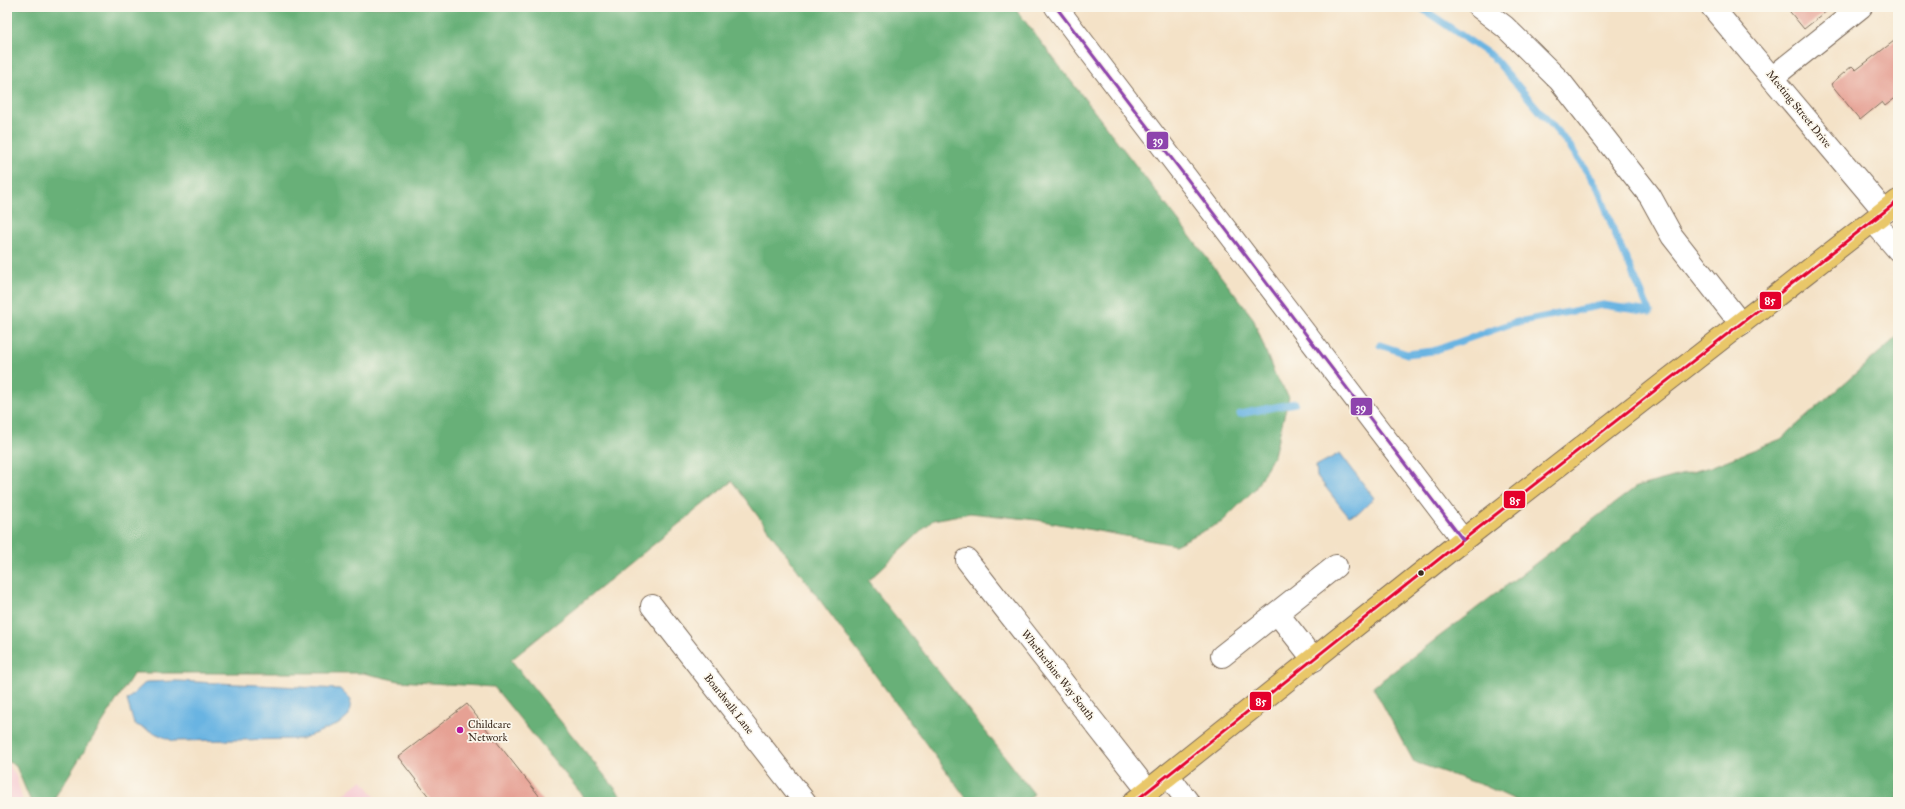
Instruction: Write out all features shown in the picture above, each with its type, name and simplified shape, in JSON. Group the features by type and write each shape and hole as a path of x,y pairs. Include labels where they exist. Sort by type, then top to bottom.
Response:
{"main road":[{"path":"1143,798 1168,775 1463,540 1890,209"}],"street":[{"path":"1056,7 1463,540"},
{"path":"1479,7 1506,27 1560,81 1650,196 1672,236 1741,324"},
{"name":"Meeting Street Drive","path":"1712,7 1890,209 1898,250"},
{"path":"1773,77 1861,7"},
{"name":"Whetherbine Way South","path":"968,560 1143,798"},
{"path":"1222,656 1336,566"},
{"name":"Boardwalk Lane","path":"652,606 805,802"},
{"path":"1277,613 1314,660"},
{"path":"1168,775 1188,802"}],"shaded area":[{"path":"7,762 16,776 23,802 7,802"},
{"path":"362,780 379,802 334,802"}],"green space":[{"path":"7,7 1014,7 1253,318 1274,373 1289,397 1274,455 1255,489 1222,522 1175,545 1037,520 970,513 933,520 868,581 1034,794 1024,802 969,802 732,481 511,660 626,802 588,802 494,687 399,681 363,673 134,673 55,797 58,802 31,802 16,766 7,761"},
{"path":"1898,336 1898,802 1520,802 1485,786 1414,762 1373,687 1636,487 1710,467 1781,439"}],"water":[{"path":"1340,453 1374,498 1360,512 1348,516 1317,476 1316,466"},
{"path":"177,681 340,689 351,700 349,715 339,724 301,739 173,741 134,724 127,700 146,682"}],"building":[{"path":"1786,7 1832,7 1804,29"},
{"path":"1898,38 1898,96 1885,106 1882,102 1860,120 1831,84 1852,66 1856,70"},
{"name":"Childcare Network","path":"467,704 544,802 433,802 398,757"}],"waterway":[{"path":"1420,7 1493,57 1569,145 1598,188 1615,234 1650,312"},
{"path":"1380,345 1407,354 1433,351 1513,323 1603,305 1650,312"},
{"path":"1240,414 1295,403"}],"transit line":[{"name":"39","path":"1056,7 1463,540"},
{"name":"85","path":"1134,802 1463,540 1898,201"}],"place":[{"name":"Childcare Network","path":"460,730"}]}
